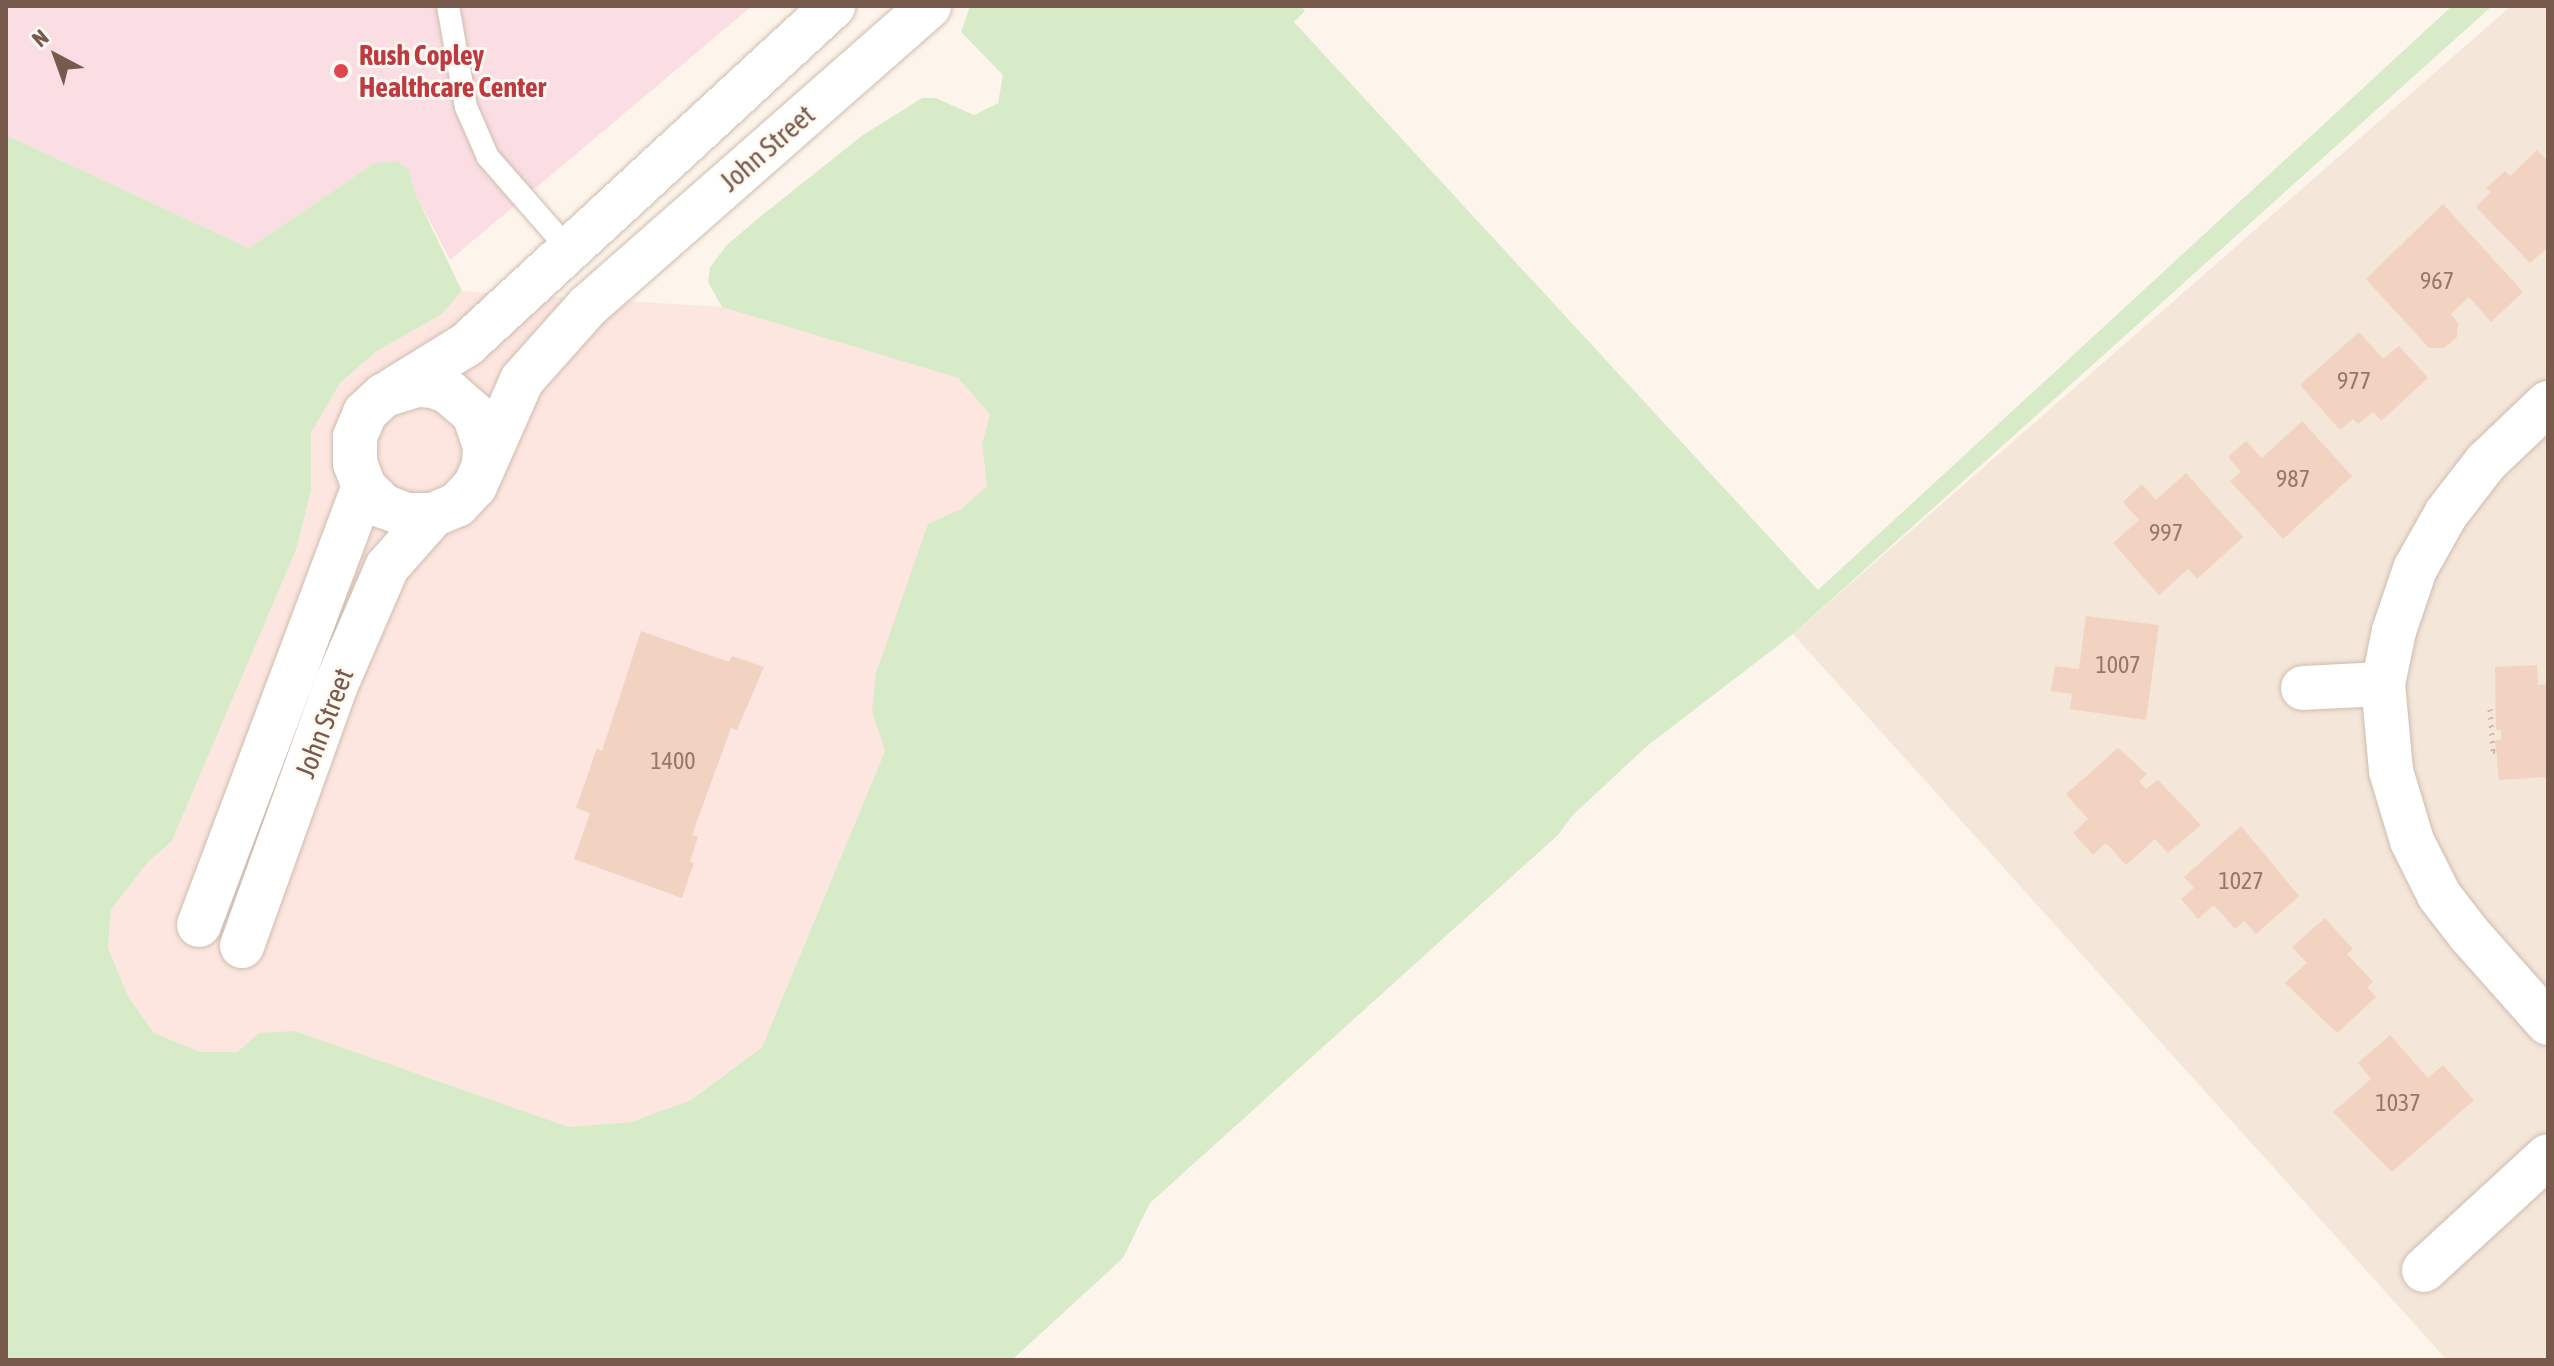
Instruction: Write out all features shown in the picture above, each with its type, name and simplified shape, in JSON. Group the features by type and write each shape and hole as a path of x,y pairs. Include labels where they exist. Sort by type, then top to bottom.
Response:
{"street":[{"name":"John Street","path":"384,395 466,345 833,6"},
{"name":"John Street","path":"484,462 522,380 605,290 929,6"},
{"path":"570,251 605,290"},
{"path":"417,385 449,392 463,401 482,429 484,462 475,486 457,505 433,515 407,515 383,506 364,487 355,463 355,437 365,413 384,395 417,385"},
{"path":"2548,403 2486,462 2446,514 2415,569 2394,631 2383,684 2391,771 2419,854 2439,895 2469,934 2548,1023"},
{"name":"John Street","path":"199,925 364,487"},
{"name":"John Street","path":"242,946 336,685 387,567 433,515"},
{"path":"2303,688 2383,684"},
{"path":"2424,1270 2548,1156"}],"lane":[{"path":"448,6 466,107 488,157 570,251"}],"path":[{"path":"2490,709 2493,751 2496,751"}],"shaded area":[{"name":"Rush Copley Healthcare Center","path":"6,6 752,6 450,260 416,195 409,169 373,164 249,248 6,135"},
{"path":"2511,6 2548,6 2548,1360 2447,1360 1793,634"},
{"path":"462,291 722,307 958,378 990,414 982,444 987,486 961,509 928,524 872,712 885,751 762,1047 691,1100 631,1122 569,1127 295,1031 259,1034 237,1052 201,1052 154,1033 129,998 108,948 111,910 147,863 172,841 296,550 311,491 311,433 340,383 377,351 442,314"}],"green space":[{"path":"970,6 1301,6 1305,11 1294,22 1818,590 2452,6 2492,6 1793,634 1647,746 1573,815 1558,835 1150,1203 1123,1258 1012,1360 6,1360 6,135 249,248 373,164 396,161 409,169 416,195 462,291 442,314 377,351 340,383 311,433 311,491 296,550 172,841 147,863 111,910 108,948 129,998 154,1033 201,1052 237,1052 259,1033 295,1031 569,1127 631,1122 691,1100 762,1047 885,751 872,712 876,673 928,524 961,509 987,486 982,444 990,414 958,378 722,307 708,282 710,267 727,245 761,216 863,135 922,98 936,98 974,115 998,103 1003,75 961,32"}],"building":[{"path":"2537,150 2548,162 2548,247 2530,263 2476,207 2491,192 2486,188 2505,171 2510,176"},
{"path":"2443,204 2523,292 2491,322 2469,297 2451,314 2458,323 2457,337 2444,348 2429,348 2366,279"},
{"path":"2359,332 2383,359 2399,346 2428,378 2381,421 2373,412 2358,424 2353,419 2340,430 2300,385"},
{"path":"2302,421 2352,476 2283,539 2230,481 2241,472 2228,457 2246,441 2262,458"},
{"path":"2186,473 2243,537 2197,579 2188,569 2159,595 2113,543 2139,520 2123,502 2142,484 2156,500"},
{"path":"2086,616 2159,625 2146,720 2070,709 2072,694 2051,691 2055,666 2079,669"},
{"path":"641,631 729,662 732,656 764,667 737,730 731,728 692,835 698,837 690,861 694,863 682,898 574,859 590,813 576,808 597,748 602,751"},
{"path":"2537,665 2538,685 2548,684 2548,777 2499,780 2495,740 2501,740 2501,730 2496,730 2495,667"},
{"path":"2118,748 2147,774 2139,781 2146,789 2158,780 2201,825 2168,853 2155,839 2126,865 2106,843 2093,855 2073,833 2088,819 2066,794"},
{"path":"2241,826 2299,896 2256,934 2244,921 2235,929 2214,905 2198,919 2181,899 2194,888 2184,877"},
{"path":"2325,918 2353,949 2347,954 2373,982 2367,987 2376,997 2337,1033 2285,983 2307,963 2292,947"},
{"path":"2390,1035 2428,1078 2443,1065 2474,1100 2392,1172 2333,1112 2371,1079 2358,1063"}],"place":[{"name":"Rush Copley Healthcare Center","path":"341,71"}]}
